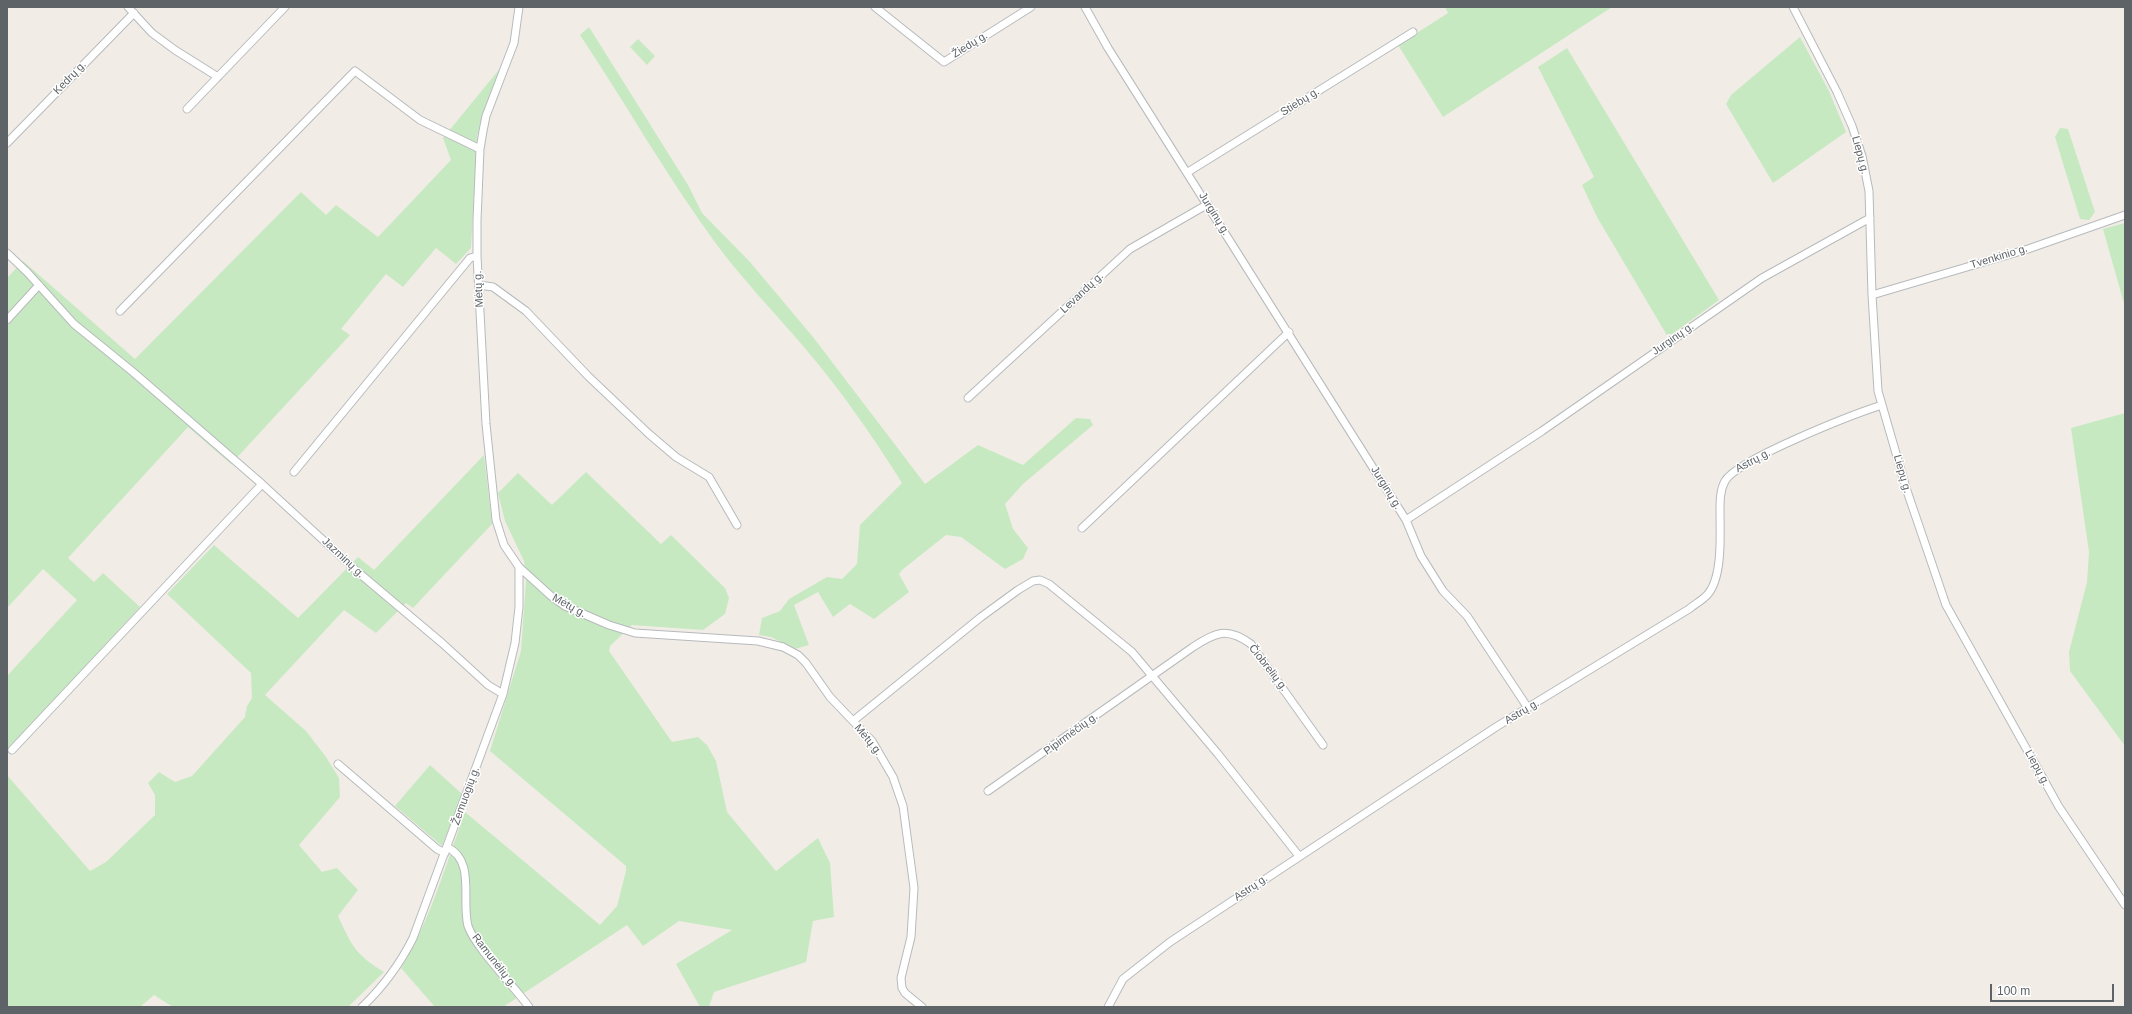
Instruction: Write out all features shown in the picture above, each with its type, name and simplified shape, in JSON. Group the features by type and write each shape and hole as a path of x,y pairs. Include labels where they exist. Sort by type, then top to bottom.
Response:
{"street":[{"path":"128,7 152,33 218,76"},
{"path":"187,109 285,7"},
{"name":"Mėtų g.","path":"519,7 514,43 486,116 480,149 477,256 486,424 496,520 504,545 519,566 537,584 564,606 609,625 635,633 758,641 783,647 798,655 806,663 830,697 880,753 893,777 903,806 914,888 911,937 901,978 902,988 905,993 922,1007"},
{"name":"Žiedų g.","path":"875,7 944,62 1031,7"},
{"name":"Jurginų g.","path":"1085,7 1108,48 1188,172 1406,520 1542,431 1756,282 1870,218"},
{"name":"Liepų g.","path":"1793,7 1837,92 1852,126 1862,156 1869,191 1872,295 1878,391 1906,488 1946,605 2059,807 2125,905"},
{"name":"Kedrų g.","path":"7,143 134,13"},
{"name":"Stiebų g.","path":"1188,172 1413,32"},
{"path":"120,311 355,71 420,120 480,149"},
{"name":"Levandų g.","path":"968,398 1130,249 1208,204"},
{"name":"Tvenkinio g.","path":"1872,295 2028,249 2125,215"},
{"name":"Jazminų g.","path":"7,253 39,285 74,324 133,372 262,484 358,573 442,643 488,685 503,694"},
{"path":"294,472 470,258 477,256"},
{"path":"7,320 39,285"},
{"path":"479,285 493,287 526,311 578,366 649,434 676,456 709,477 737,525"},
{"path":"1082,528 1289,332"},
{"name":"Astrų g.","path":"1108,1007 1123,979 1144,961 1299,856 1528,708 1689,609 1708,594 1716,578 1720,547 1720,497 1724,483 1730,473 1751,460 1844,418 1882,406"},
{"path":"12,750 262,484"},
{"path":"1406,520 1421,556 1443,591 1467,616 1528,708"},
{"name":"Žemuogių g.","path":"362,1007 405,955 446,850 503,694 515,643 519,607 519,566"},
{"path":"853,721 982,616 1033,581 1040,580 1049,584 1132,652 1218,754 1299,856"},
{"name":"Čiobrelių g.","path":"1152,675 1212,635 1221,633 1238,636 1251,644 1323,745"},
{"name":"Pipirmėčių g.","path":"988,791 1042,755 1152,675"},
{"name":"Ramunėlių g.","path":"338,764 437,849 455,850 464,866 468,925 474,939 529,1007"}],"green space":[{"path":"1445,7 1612,7 1443,117 1398,45 1448,13"},
{"path":"589,27 688,185 702,213 750,262 813,337 925,484 978,445 1023,465 1076,418 1090,419 1093,425 1023,484 1005,504 1013,529 1028,548 1023,559 1005,569 961,537 946,535 902,570 899,574 909,592 874,619 850,604 833,617 818,592 794,605 809,645 795,649 771,637 759,635 762,618 780,611 789,599 827,577 842,579 857,564 860,525 902,483 879,447 830,379 737,271 699,219 580,35"},
{"path":"1800,37 1829,91 1846,132 1773,183 1726,104 1731,95"},
{"path":"638,39 655,56 647,65 630,47"},
{"path":"1567,48 1719,300 1668,337 1597,217 1582,185 1594,177 1538,67"},
{"path":"502,66 483,112 477,136 471,248 456,264 436,248 403,287 386,274 341,329 350,335 231,464 188,427 68,558 94,582 103,573 140,607 7,751 7,676 77,600 43,569 7,608 7,278 23,261 135,359 301,192 326,215 336,205 378,237 451,160 443,138"},
{"path":"2060,128 2068,129 2095,212 2089,220 2080,219 2055,137"},
{"path":"2125,223 2125,307 2103,229"},
{"path":"2125,413 2125,746 2070,671 2069,652 2087,582 2089,552 2071,428"},
{"path":"484,455 492,524 413,608 406,603 376,633 344,610 265,695 306,731 326,757 339,778 340,797 299,845 322,872 337,868 358,890 338,916 355,948 374,966 384,972 348,1007 173,1007 154,995 140,1007 7,1007 7,775 90,871 106,862 155,815 155,795 148,783 159,772 175,782 192,776 245,717 247,706 252,698 251,673 167,594 214,545 298,618 358,557 374,570"},
{"path":"586,472 661,544 671,535 725,588 729,598 725,614 703,630 632,625 610,646 609,651 672,742 698,737 707,745 716,761 727,812 776,871 818,838 830,863 834,917 813,921 806,962 714,992 709,1007 700,1007 676,964 732,930 679,921 643,946 627,925 503,1007 435,1007 401,968 421,931 429,912 465,812 600,925 617,906 626,866 490,751 521,651 526,581 524,561 505,521 498,493 518,473 552,505"},
{"path":"430,765 462,794 442,846 395,806"}]}
